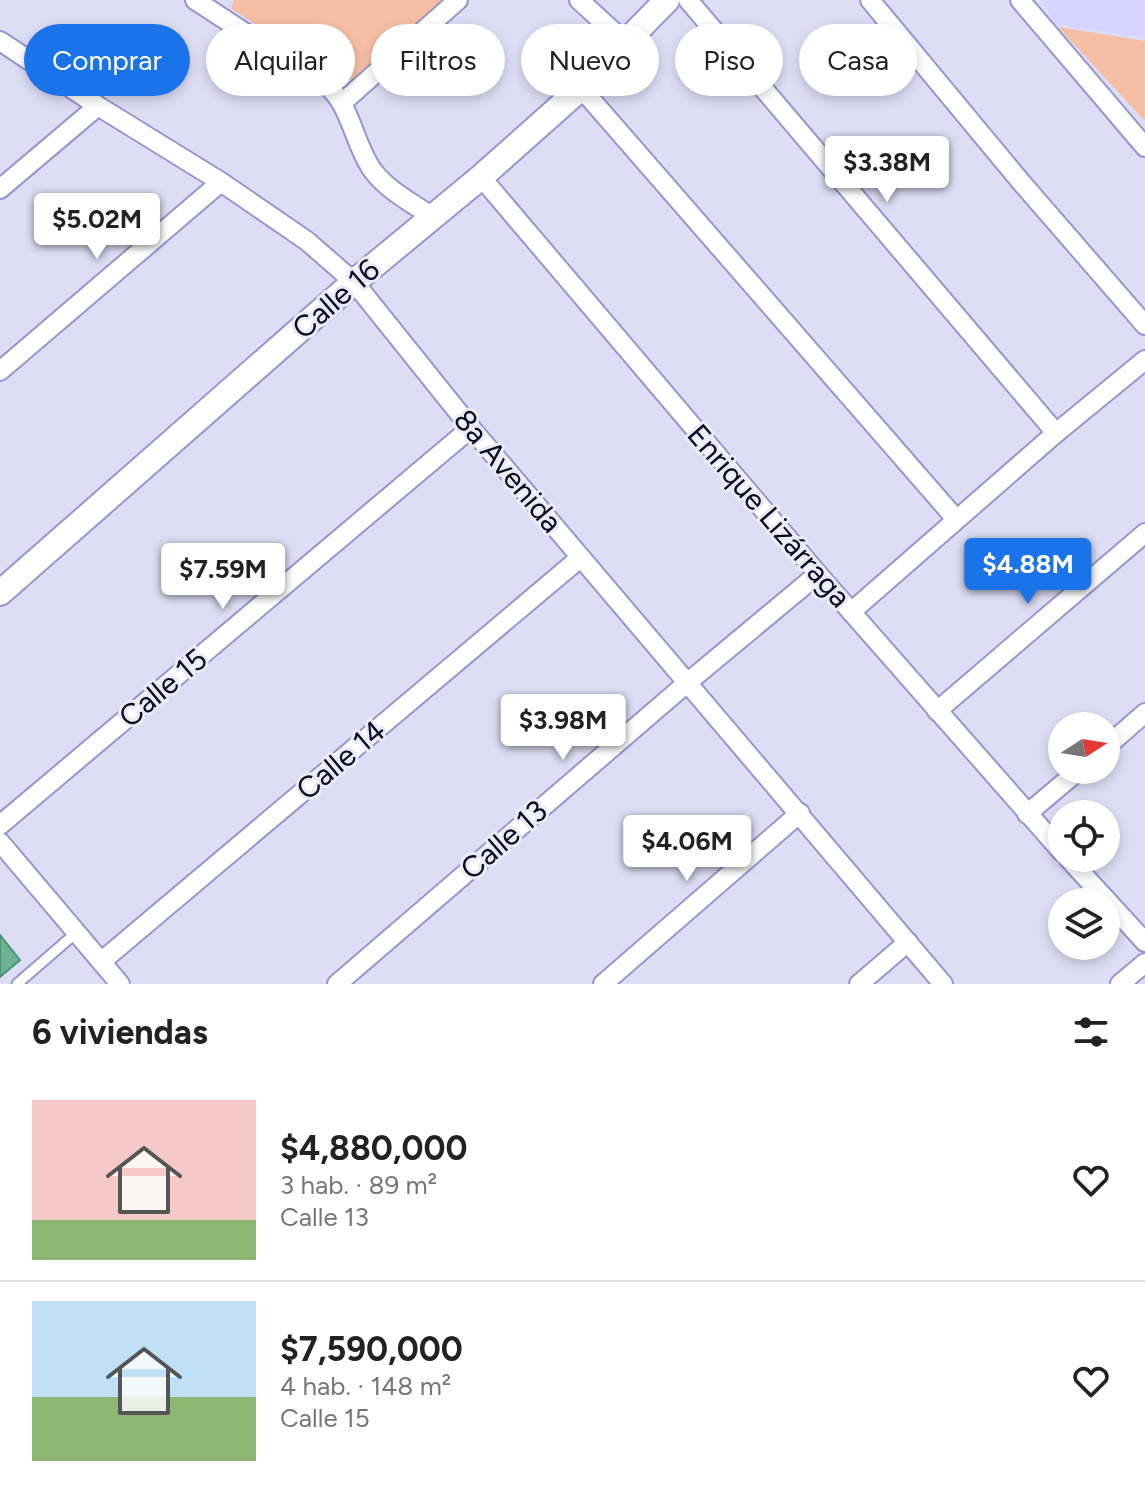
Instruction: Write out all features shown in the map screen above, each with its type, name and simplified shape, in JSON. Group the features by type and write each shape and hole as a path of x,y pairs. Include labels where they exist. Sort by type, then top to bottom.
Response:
{"street":[{"path":"195,0 215,6 311,74 343,102 365,158 374,172 431,216"},
{"path":"343,102 458,0"},
{"path":"579,0 605,24"},
{"name":"Calle 16","path":"644,24 667,0"},
{"path":"688,0 1056,433"},
{"path":"870,0 1145,325"},
{"path":"1021,0 1145,147"},
{"name":"8a Avenida","path":"0,41 221,182 307,241 354,282 580,558 943,984"},
{"name":"Calle 16","path":"0,593 354,282 481,177 572,96"},
{"path":"588,96 956,519"},
{"path":"0,189 98,106"},
{"name":"Enrique Lizárraga","path":"481,177 818,574 1048,837"},
{"path":"0,371 221,182"},
{"path":"851,612 1056,433 1145,360"},
{"name":"Calle 15","path":"0,825 471,428"},
{"path":"937,711 1145,533"},
{"name":"Calle 14","path":"102,961 580,558"},
{"name":"Calle 13","path":"337,984 818,574"},
{"path":"1120,735 1145,713"},
{"path":"1027,814 1062,784"},
{"path":"603,984 800,813"},
{"path":"0,842 120,984"},
{"path":"1081,872 1145,942"},
{"path":"859,984 908,942"},
{"path":"1120,984 1145,963"}],"lane":[{"path":"17,984 77,932"}],"shaded area":[{"path":"234,0 445,0 417,24 371,24 371,63 355,77 355,24 256,24 231,9"},
{"path":"1043,0 1145,0 1145,38 1055,24"},
{"path":"1058,27 1145,41 1145,121"}],"building":[{"path":"0,935 20,960 0,977"}]}
